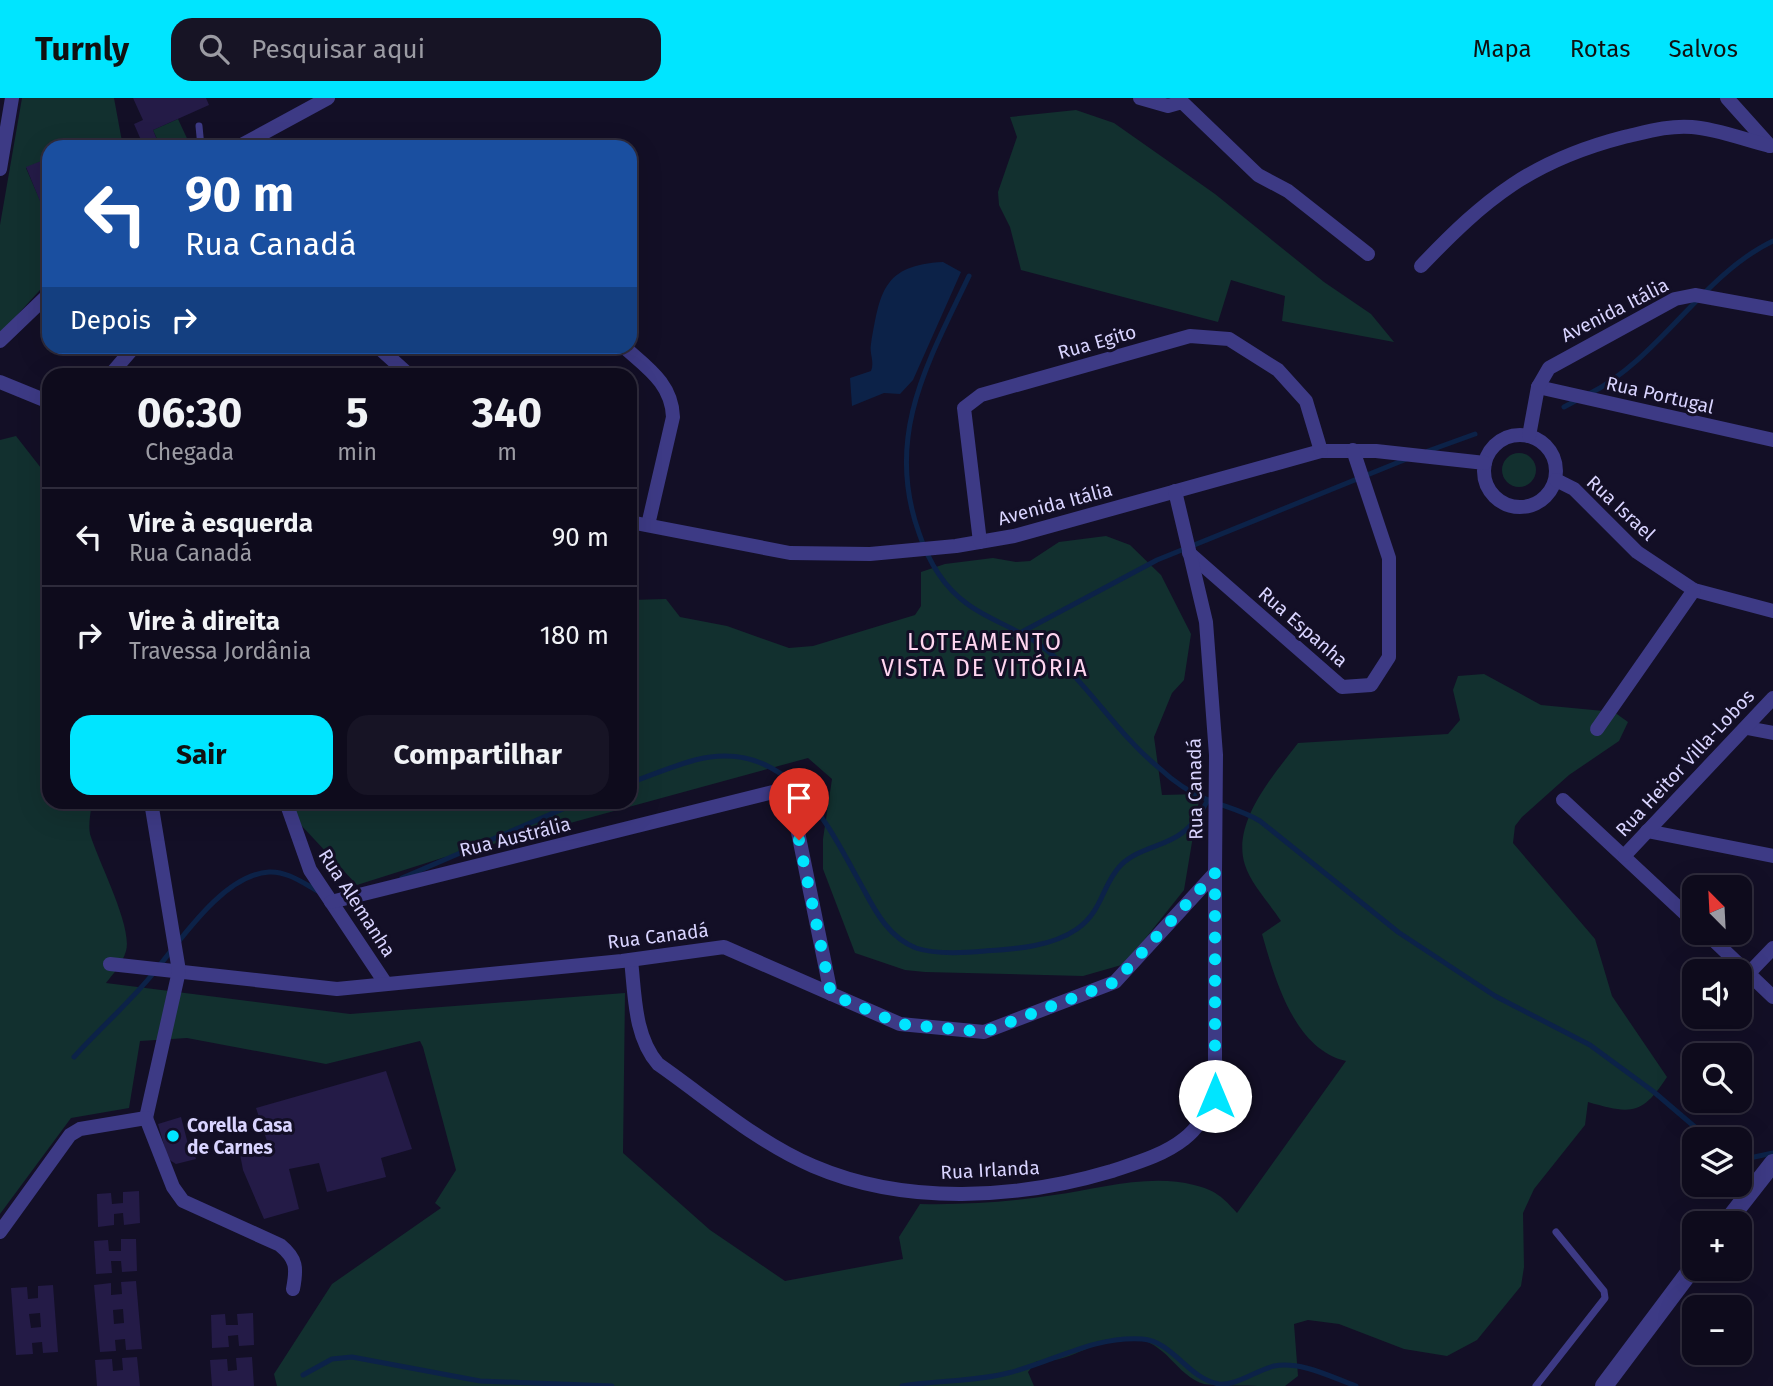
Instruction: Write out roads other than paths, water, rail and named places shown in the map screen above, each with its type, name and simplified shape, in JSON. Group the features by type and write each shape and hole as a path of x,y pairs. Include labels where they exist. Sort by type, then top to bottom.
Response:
{"street":[{"path":"0,169 12,98"},
{"path":"251,140 328,98"},
{"path":"1140,98 1168,106 1185,100 1258,175 1288,191 1368,254"},
{"path":"1727,98 1772,147"},
{"path":"1421,266 1467,218 1520,178 1547,163 1608,141 1656,129 1693,127 1772,147"},
{"name":"Avenida Itália","path":"1529,436 1538,387 1549,368 1675,299 1695,295 1773,309"},
{"path":"0,341 42,300"},
{"name":"Rua Egito","path":"979,542 964,408 981,394 1190,336 1229,338 1279,370 1306,401 1321,451"},
{"path":"116,368 128,354"},
{"path":"386,354 401,368"},
{"path":"632,354 663,382 673,407 648,525"},
{"path":"0,383 42,399"},
{"name":"Rua Portugal","path":"1538,387 1773,440"},
{"path":"1529,436 1546,445 1552,453 1556,480 1552,489 1539,503 1511,507 1495,498 1489,490 1485,482 1485,463 1494,446 1502,440 1529,436"},
{"name":"Avenida Itália","path":"637,523 744,545 816,555 870,554 979,542 1048,528 1321,451 1353,450 1485,463"},
{"name":"Rua Espanha","path":"1189,552 1342,687 1371,685 1389,657 1389,558 1353,450"},
{"name":"Rua Israel","path":"1556,480 1574,489 1637,552 1694,590 1773,611"},
{"name":"Rua Canadá","path":"110,964 337,989 631,960 724,947 900,1024 984,1032 1115,982 1215,873 1216,755 1206,622 1175,491"},
{"path":"1597,729 1694,590"},
{"name":"Rua Heitor Villa-Lobos","path":"1625,855 1747,729 1773,698"},
{"path":"1747,729 1773,733"},
{"name":"Rua Austrália","path":"331,902 789,788 831,994"},
{"path":"1563,800 1682,910"},
{"path":"152,809 180,971 146,1118 177,1195 194,1207 280,1245 291,1254 298,1268 293,1289"},
{"name":"Rua Alemanha","path":"288,809 300,850 386,984"},
{"path":"1647,831 1773,856"},
{"name":"Rua Irlanda","path":"631,960 641,1038 648,1052 658,1064 784,1153 816,1168 896,1188 938,1193 1029,1189 1078,1181 1167,1150 1186,1138 1202,1120 1215,1096 1215,873"},
{"path":"1719,945 1734,959"},
{"path":"1752,970 1773,948"},
{"path":"1752,976 1773,997"},
{"path":"0,1231 70,1135 80,1129 146,1118"},
{"path":"1735,1211 1773,1163"},
{"path":"1604,1386 1683,1281"}],"lane":[{"path":"199,126 200,140"},
{"path":"1536,1386 1605,1298 1604,1291 1556,1232"}],"water":[{"path":"943,262 961,272 913,380 900,394 884,393 852,406 850,378 871,371 874,326 882,296 888,285 908,269"}],"waterway":[{"path":"1589,394 1638,359 1724,274 1773,241"},
{"path":"969,276 926,370 909,432 906,464 909,498 919,533 932,563 950,589 975,609 1031,639 1056,658 1142,753 1175,781 1199,796 1260,821 1398,932 1495,996 1590,1045 1654,1092 1695,1127"},
{"path":"1564,407 1577,400"},
{"path":"1428,451 1475,434"},
{"path":"1018,634 1157,560 1409,458"},
{"path":"637,780 695,760 728,756 756,761 780,773 801,791 819,814 891,931 916,948 950,953 1033,946 1067,935 1086,922 1121,865 1135,855 1182,833 1194,822 1208,800"},
{"path":"402,878 563,809"},
{"path":"74,1057 142,986 188,929 218,898 235,885 252,876 276,872 295,878 318,891"},
{"path":"1752,1158 1773,1153"},
{"path":"902,1386 995,1376 1090,1346 1124,1339 1153,1341 1198,1375 1219,1384 1232,1383 1267,1368 1284,1365 1316,1371 1356,1386"},
{"path":"303,1375 332,1359 352,1357 480,1381 612,1386"}],"place":[{"name":"Corella Casa de Carnes","path":"173,1136"}],"district":[{"name":"LOTEAMENTO VISTA DE VITÓRIA","path":"985,655"}]}
